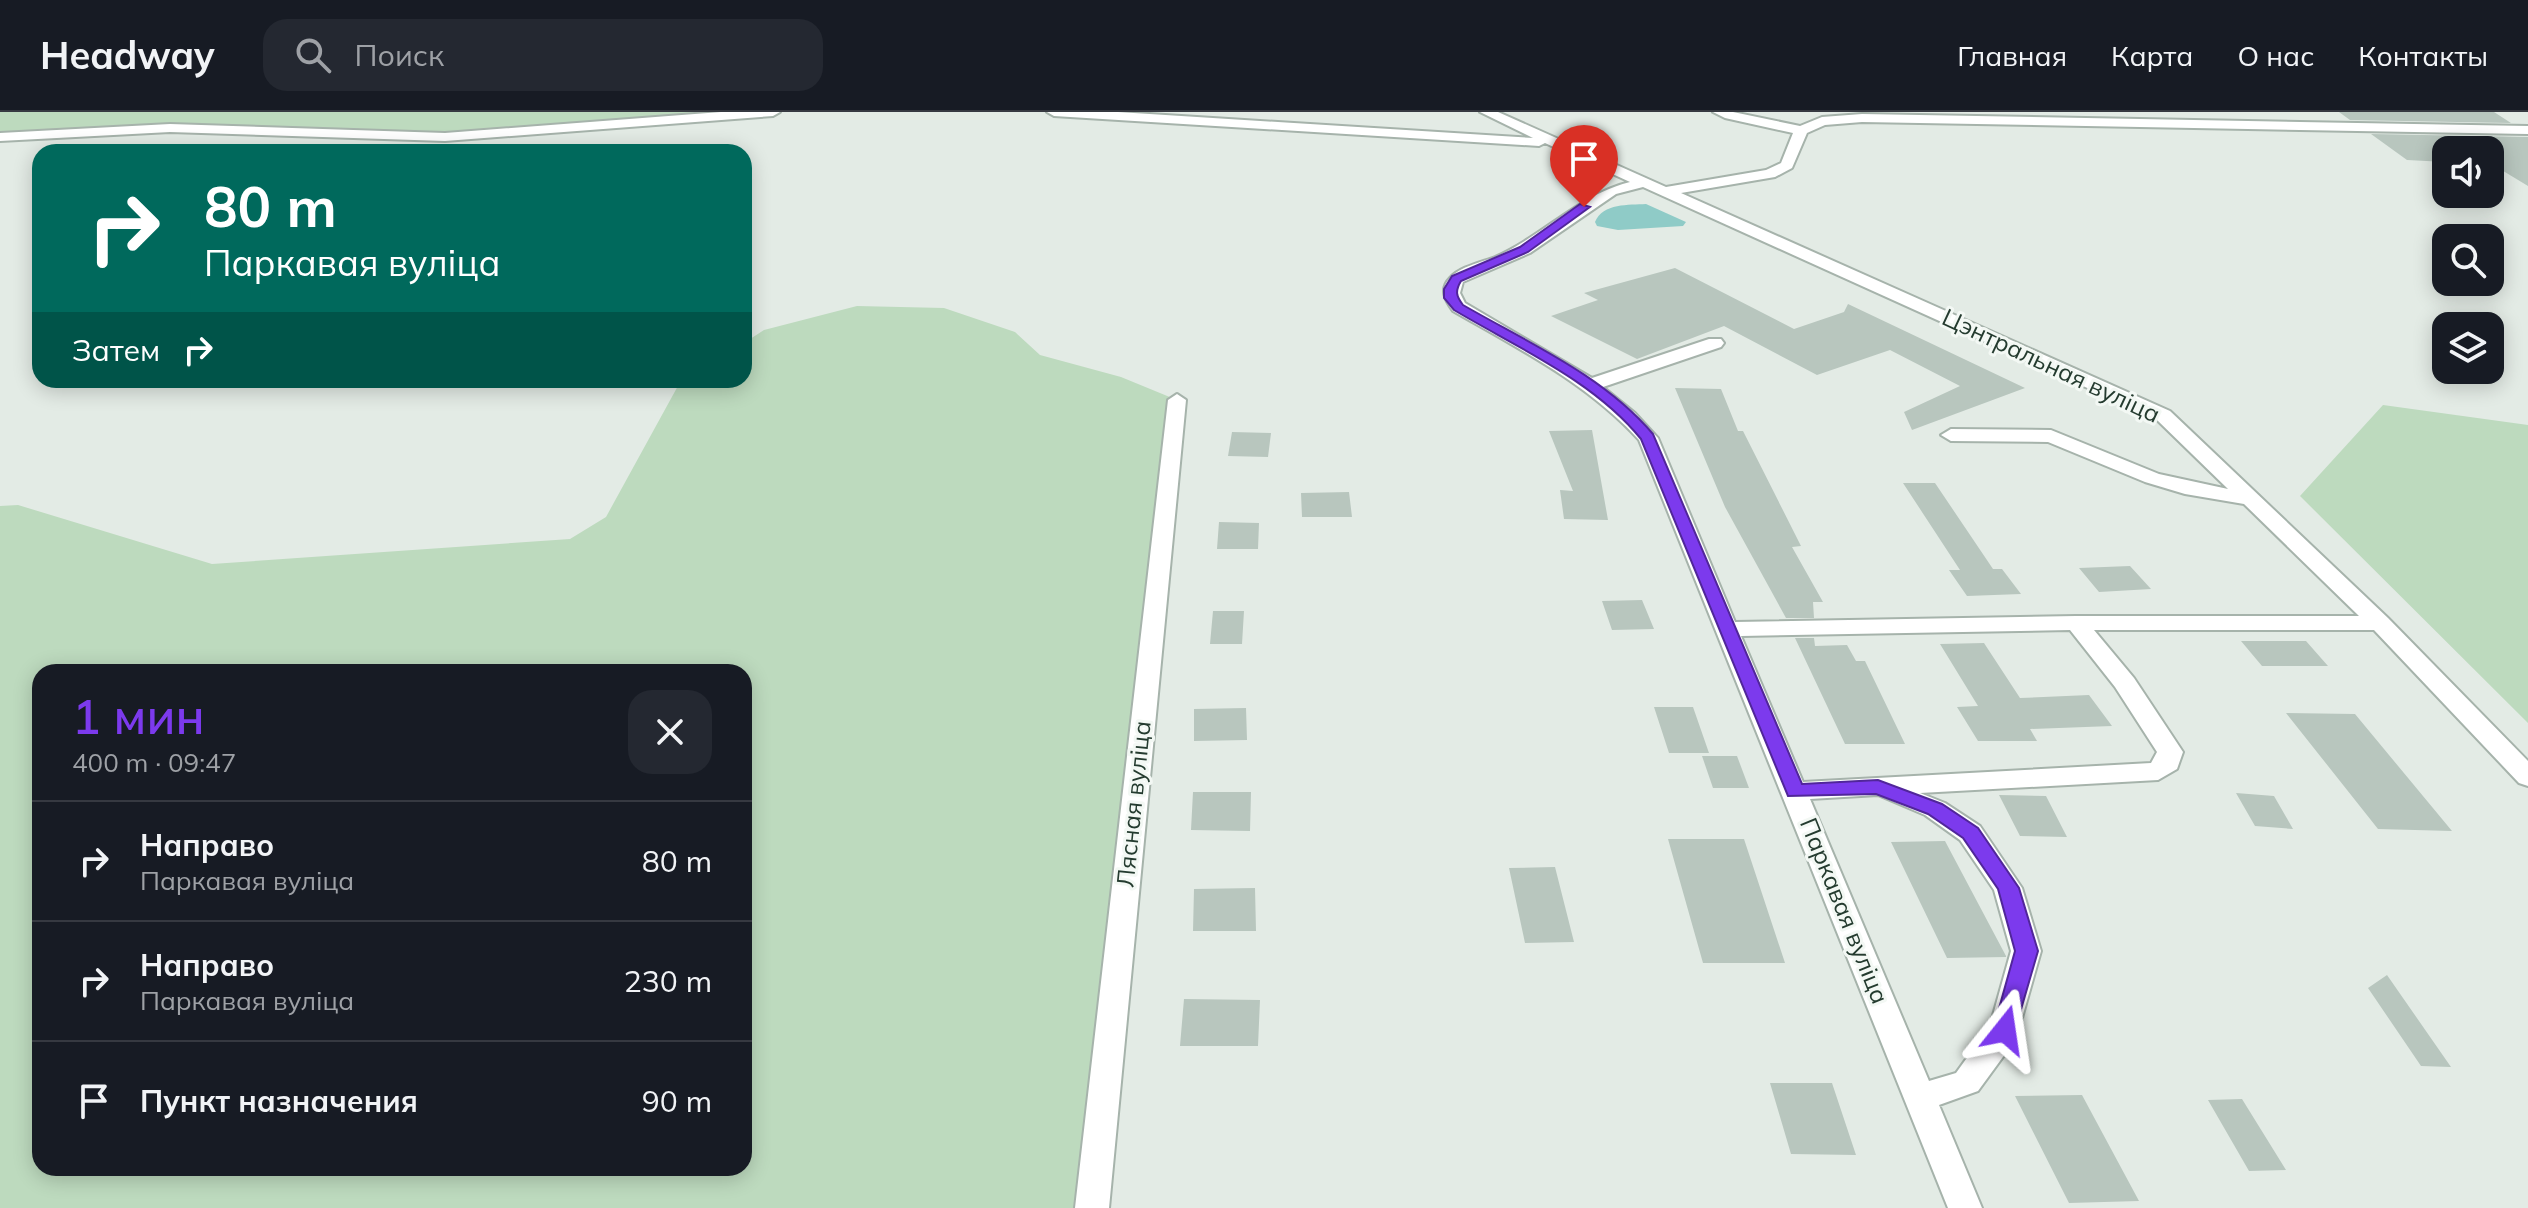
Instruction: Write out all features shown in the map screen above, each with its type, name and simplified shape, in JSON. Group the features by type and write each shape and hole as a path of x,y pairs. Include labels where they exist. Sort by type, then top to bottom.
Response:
{"street":[{"path":"170,128 193,112"},
{"path":"0,137 170,128 445,137 643,116 773,112"},
{"path":"1054,112 1556,143"},
{"name":"Цэнтральная вуліца","path":"1487,112 2163,415 2380,623 2528,777"},
{"path":"1720,112 1733,117 1776,122 1801,131"},
{"path":"1657,186 1770,174 1787,165 1801,131 1822,121 1862,118 1994,120 2136,117 2528,130"},
{"name":"Паркавая вуліца","path":"1657,186 1611,191 1524,250 1457,279 1450,289 1451,298 1459,307 1590,385 1625,410 1648,438 1965,1208"},
{"path":"1590,385 1715,343"},
{"name":"Лясная вуліца","path":"1092,1208 1177,400"},
{"path":"1951,435 2051,436 2152,478 2185,488 2251,499"},
{"path":"1795,791 2158,771 2168,763 2170,752 2125,683 2076,623"},
{"path":"1726,629 2076,623 2380,623"},
{"path":"1878,787 1935,809 1970,833 2008,888 2026,951 2005,1030 1967,1082 1919,1098"}],"green space":[{"path":"0,112 773,112 445,137 170,128 0,137"},
{"path":"857,306 944,308 1015,332 1040,355 1121,377 1177,400 1092,1208 0,1208 0,506 18,505 212,564 570,539 606,517 677,388 752,388 752,338 764,330"},
{"path":"2383,405 2528,425 2528,723 2300,496"}],"water":[{"path":"1646,204 1686,222 1683,226 1618,230 1597,226 1595,222 1610,208"}],"building":[{"path":"2339,112 2494,112 2511,123 2350,120"},
{"path":"2371,134 2476,136 2432,136 2432,161 2407,160"},
{"path":"2504,137 2528,137 2528,186 2504,171"},
{"path":"1675,268 1794,329 1844,312 1848,304 2025,388 1912,430 1904,412 1960,386 1890,350 1817,375 1724,326 1637,359 1551,316 1598,300 1584,293"},
{"path":"1675,388 1721,389 1738,431 1743,431 1801,546 1792,547 1823,602 1813,602 1814,618 1786,618 1725,507"},
{"path":"1592,430 1608,520 1564,519 1560,490 1573,491 1549,431"},
{"path":"1232,432 1271,433 1268,457 1228,456"},
{"path":"1903,483 1935,483 1993,569 2002,569 2021,594 1967,596 1949,570 1960,570"},
{"path":"1349,492 1352,517 1302,517 1301,493"},
{"path":"1219,522 1259,523 1258,549 1217,549"},
{"path":"2130,566 2151,589 2099,592 2079,568"},
{"path":"1642,600 1654,629 1612,630 1602,601"},
{"path":"1213,611 1244,611 1242,644 1210,644"},
{"path":"1795,638 1814,638 1815,646 1847,645 1856,661 1865,661 1905,744 1845,744"},
{"path":"2241,641 2306,641 2328,666 2262,666"},
{"path":"1984,643 2020,698 2089,695 2112,726 2030,729 2037,741 1978,741 1957,707 1978,706 1940,644"},
{"path":"1654,707 1693,707 1709,753 1669,753"},
{"path":"1246,708 1247,740 1194,741 1194,709"},
{"path":"2286,713 2355,714 2452,831 2378,829"},
{"path":"1702,756 1737,756 1749,788 1713,788"},
{"path":"1193,792 1251,792 1250,831 1191,830"},
{"path":"2236,793 2274,796 2293,829 2255,826"},
{"path":"1999,795 2046,796 2067,837 2020,836"},
{"path":"1668,839 1744,839 1785,963 1703,963"},
{"path":"1945,841 2006,957 1947,958 1891,842"},
{"path":"1555,867 1574,942 1525,943 1509,868"},
{"path":"1255,888 1256,931 1193,931 1194,889"},
{"path":"2387,975 2451,1067 2421,1066 2368,988"},
{"path":"1184,999 1260,1000 1258,1046 1180,1046"},
{"path":"1770,1083 1832,1083 1856,1155 1791,1154"},
{"path":"2082,1095 2139,1201 2069,1203 2015,1096"},
{"path":"2242,1099 2286,1170 2249,1171 2208,1100"}],"route":[{"path":"1584,207 1524,250 1457,279 1450,289 1451,298 1459,307 1590,385 1625,410 1648,438 1795,791 1878,787 1935,809 1970,833 2008,888 2026,951 2005,1030"}]}
